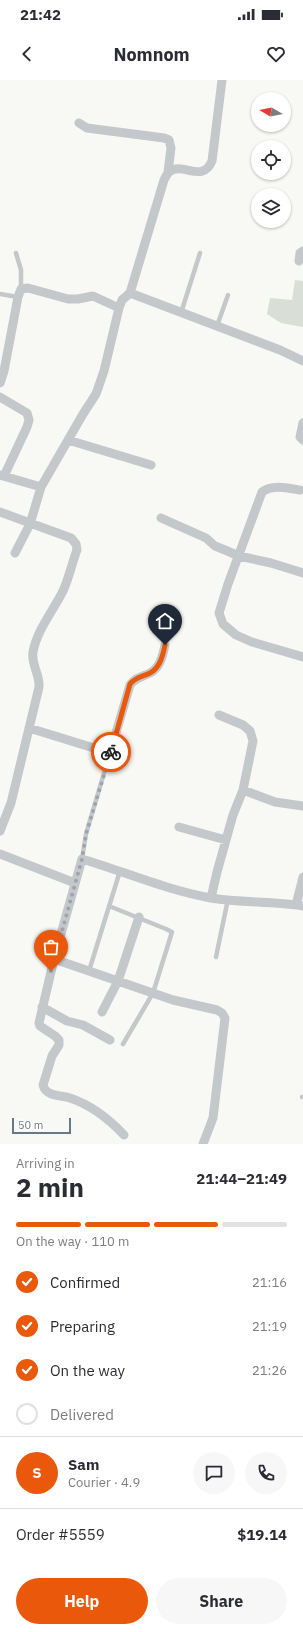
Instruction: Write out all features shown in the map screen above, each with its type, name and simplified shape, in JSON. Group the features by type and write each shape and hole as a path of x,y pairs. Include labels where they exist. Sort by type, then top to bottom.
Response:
{"street":[{"path":"168,172 180,170 199,172 210,167 222,80"},
{"path":"15,553 30,524 41,487 96,394 104,371 119,308 122,300 130,293 160,191 168,172 171,148 169,140 164,138 87,128 79,123"},
{"path":"299,261 300,253 303,251"},
{"path":"0,384 19,293 28,288 68,299 93,296 119,308"},
{"path":"130,293 280,350 303,361"},
{"path":"1,400 26,413 29,420 27,427 2,475 41,487"},
{"path":"303,423 300,437 303,440"},
{"path":"68,440 151,465"},
{"path":"300,490 276,487 267,488 262,492 228,584 220,613 223,624 236,635 252,642 303,657"},
{"path":"0,512 71,538 76,544 77,550 63,590 34,644 32,654 33,663 40,679 39,687 11,803 0,831"},
{"path":"161,518 206,538 215,546 239,556 271,563 303,573"},
{"path":"29,728 110,753 130,684 135,679 155,670 159,664 165,645"},
{"path":"211,898 233,815 243,790 252,742 250,731 243,724 219,714"},
{"path":"243,790 275,802 303,806"},
{"path":"179,827 226,840"},
{"path":"0,854 75,883"},
{"path":"124,1134 99,1112 71,1098 48,1093 44,1090 43,1085 50,1063 59,1045 55,1036 40,1026 39,1023 54,959 82,859 158,884 211,898 300,905 303,877"},
{"path":"102,1012 118,981 139,917"},
{"path":"54,959 183,1003 217,1010 224,1015 225,1018 213,1118 203,1144"},
{"path":"42,1007 67,1021 82,1025 110,1040"}],"lane":[{"path":"0,294 19,293 21,270 16,253"},
{"path":"181,313 200,253"},
{"path":"217,326 228,295"},
{"path":"82,859 86,834 110,753"},
{"path":"89,971 120,871"},
{"path":"216,957 228,899"},
{"path":"109,906 139,917 172,932 153,993 123,1044"}],"shaded area":[{"path":"295,280 303,281 303,327 281,323 267,314 270,298 292,300"}],"way so far":[{"path":"51,971 82,859 86,834 111,752"}],"route":[{"path":"111,752 130,684 135,679 155,670 159,664 165,645"}]}
